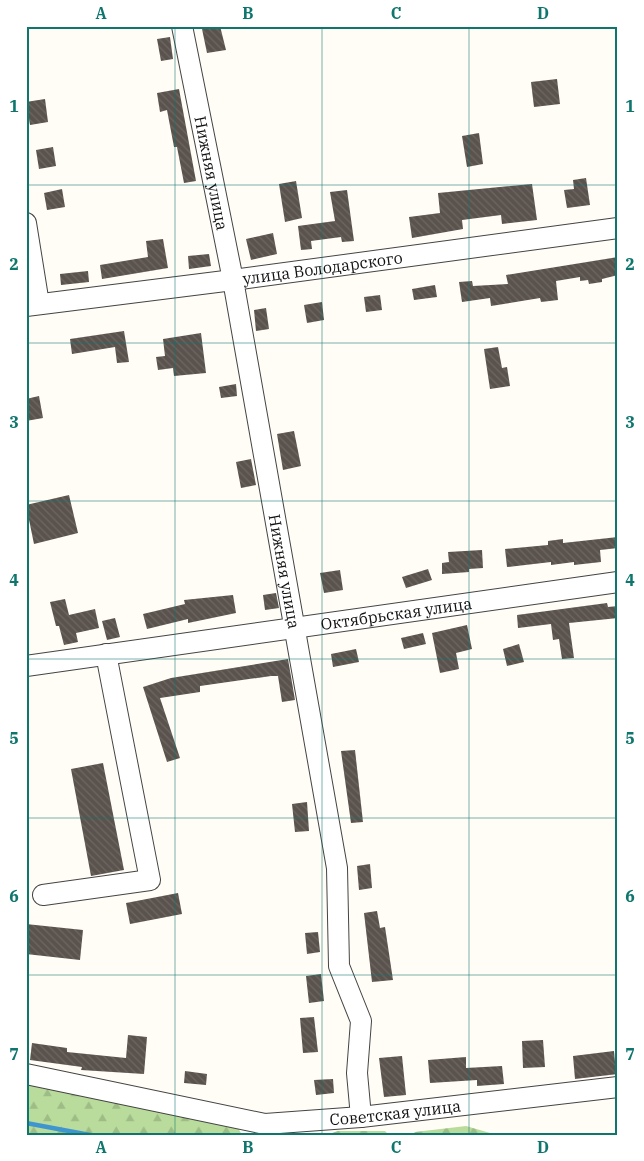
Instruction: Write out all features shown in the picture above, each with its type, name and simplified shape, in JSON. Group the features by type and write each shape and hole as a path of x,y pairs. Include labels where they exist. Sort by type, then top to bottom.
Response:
{"street":[{"name":"Нижняя улица","path":"182,26 233,280 296,626 337,868 339,966 361,1021 357,1074 361,1117"},
{"path":"26,223 32,305"},
{"name":"улица Володарского","path":"32,305 618,228"},
{"name":"Октябрьская улица","path":"26,666 296,626 618,582"},
{"path":"43,895 150,880 106,654"},
{"name":"Советская улица","path":"26,1074 265,1130 618,1087"}],"green space":[{"path":"26,1083 237,1126 242,1135 26,1135"},
{"path":"466,1126 497,1135 411,1135 415,1132"},
{"path":"338,1131 385,1131 389,1135 326,1135"}],"building":[{"path":"220,26 226,50 207,53 202,29"},
{"path":"170,37 173,59 161,61 157,39"},
{"path":"557,79 560,104 534,107 531,82"},
{"path":"179,89 196,181 184,183 177,147 174,147 167,110 160,112 157,93"},
{"path":"45,99 48,122 30,125 26,102"},
{"path":"479,133 483,164 467,167 462,136"},
{"path":"53,147 56,166 39,169 36,150"},
{"path":"586,178 590,205 567,208 564,190 574,189 573,180"},
{"path":"296,181 302,218 285,222 279,184"},
{"path":"532,184 537,220 502,224 501,215 462,220 463,229 412,238 409,217 440,213 438,193"},
{"path":"62,189 65,207 47,210 44,193"},
{"path":"347,190 354,241 342,242 341,237 311,241 312,249 301,250 298,226 335,221 330,192"},
{"path":"273,233 277,254 251,260 246,239"},
{"path":"163,239 168,268 102,279 100,265 148,257 146,241"},
{"path":"209,254 211,266 189,269 188,256"},
{"path":"618,257 618,275 602,279 602,282 589,284 588,280 580,281 580,277 556,281 558,300 541,302 540,298 491,306 490,298 462,302 459,282 472,281 473,286 508,284 506,275"},
{"path":"88,271 89,282 61,285 60,274"},
{"path":"435,285 437,297 414,300 412,289"},
{"path":"380,295 382,310 366,312 364,297"},
{"path":"322,302 324,320 307,323 304,305"},
{"path":"266,308 269,329 256,331 254,310"},
{"path":"124,331 129,362 117,363 115,347 72,354 70,339"},
{"path":"201,333 206,373 174,376 173,368 158,370 156,357 165,356 163,339"},
{"path":"498,347 502,368 507,367 510,386 490,389 484,349"},
{"path":"236,384 237,396 221,398 219,387"},
{"path":"39,396 43,418 26,421 26,399"},
{"path":"294,431 301,466 283,470 277,434"},
{"path":"251,459 256,485 241,488 236,462"},
{"path":"69,495 78,533 34,544 26,505"},
{"path":"618,537 618,548 600,550 601,562 574,565 574,562 551,565 551,562 507,567 505,549 548,545 548,541 563,539 563,543"},
{"path":"482,550 483,568 469,569 469,572 442,574 442,563 449,562 448,552"},
{"path":"428,569 432,580 406,588 402,577"},
{"path":"340,570 343,590 324,593 320,573"},
{"path":"276,593 279,608 265,610 263,595"},
{"path":"233,595 236,613 188,623 188,619 147,629 143,614 185,604 184,600"},
{"path":"65,599 69,615 95,609 99,628 76,633 78,642 64,645 59,626 56,626 50,602"},
{"path":"607,603 608,607 618,606 618,618 569,623 574,658 562,659 559,639 553,640 551,624 518,628 517,615"},
{"path":"115,618 120,637 107,640 102,621"},
{"path":"467,625 472,649 456,653 459,669 440,673 432,633"},
{"path":"423,633 426,644 404,649 401,638"},
{"path":"519,644 524,662 507,666 503,649"},
{"path":"356,649 359,662 333,667 331,654"},
{"path":"288,659 295,700 282,702 278,676 200,686 200,692 160,698 180,758 167,762 143,687 171,678"},
{"path":"355,750 363,822 351,823 341,751"},
{"path":"103,763 124,870 91,876 71,769"},
{"path":"307,802 309,831 295,832 292,804"},
{"path":"370,864 372,888 359,890 357,866"},
{"path":"178,893 182,914 130,924 126,903"},
{"path":"377,911 380,928 385,927 393,980 372,982 364,913"},
{"path":"26,924 83,930 80,960 26,954"},
{"path":"318,932 320,952 307,954 305,933"},
{"path":"321,974 324,1001 309,1003 306,976"},
{"path":"314,1017 318,1052 303,1053 300,1018"},
{"path":"128,1035 147,1037 144,1074 81,1070 82,1067 30,1060 32,1043 67,1048 67,1052 126,1058"},
{"path":"543,1040 545,1067 523,1068 522,1041"},
{"path":"614,1051 615,1062 618,1062 618,1074 575,1079 573,1056"},
{"path":"402,1056 406,1095 384,1097 379,1058"},
{"path":"466,1057 466,1068 502,1066 504,1084 477,1086 477,1080 430,1083 428,1060"},
{"path":"185,1071 207,1074 206,1085 184,1083"},
{"path":"333,1079 334,1093 316,1095 314,1080"}],"waterway":[{"path":"26,1123 90,1135"}]}
